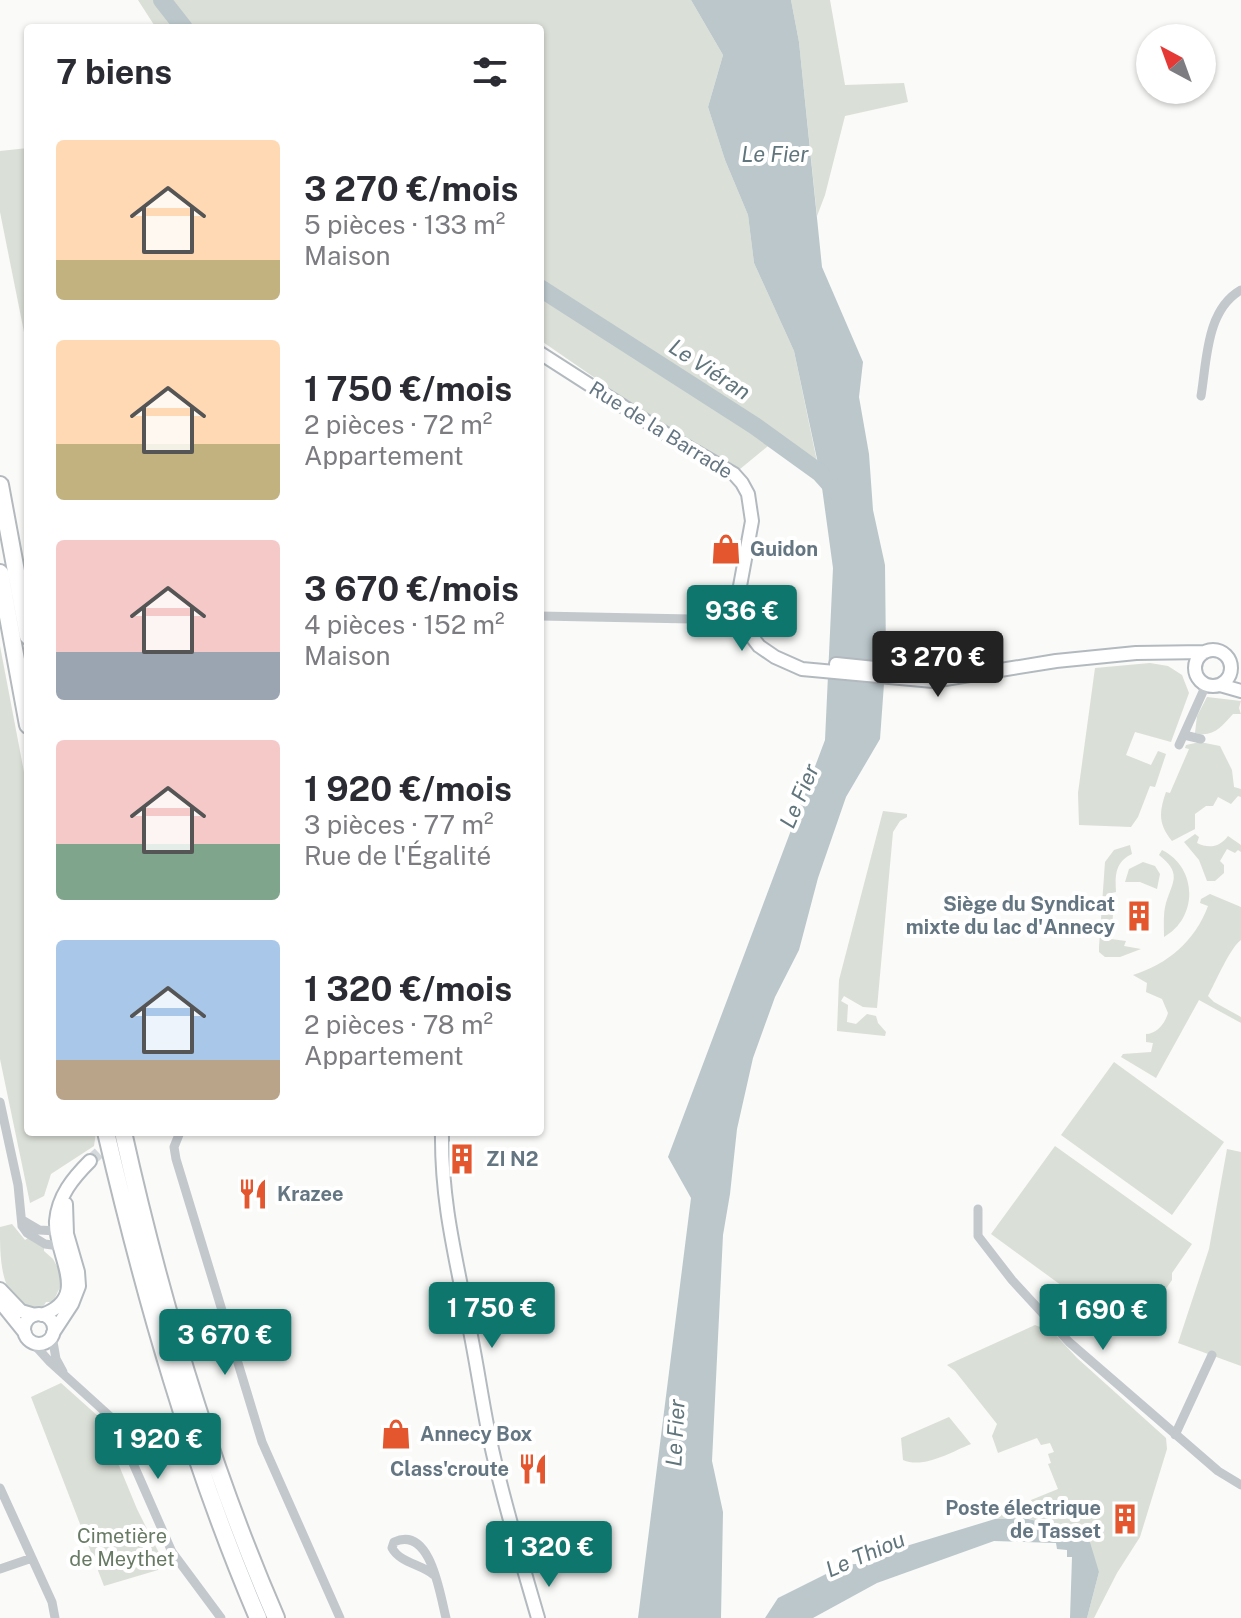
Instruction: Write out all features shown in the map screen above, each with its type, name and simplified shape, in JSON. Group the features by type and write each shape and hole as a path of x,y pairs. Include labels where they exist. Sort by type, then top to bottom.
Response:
{"highway":[{"path":"0,485 24,614"},
{"path":"0,573 24,703"},
{"path":"107,1136 136,1258 170,1377 216,1511 258,1618"},
{"path":"124,1136 151,1253 188,1381 233,1513 276,1618"}],"street":[{"path":"1201,396 1215,320 1227,300 1241,290"},
{"name":"Rue de la Barrade","path":"544,356 734,474 742,483 748,494 752,521 740,586 742,620"},
{"path":"544,616 742,620 759,646 775,657 915,677 956,676 1136,653 1220,652 1241,679"},
{"path":"1196,675 1196,662 1205,652"},
{"path":"1164,655 1213,685 1241,691"},
{"path":"1201,739 1182,740 1213,685 1229,675 1230,662"},
{"path":"0,1102 18,1185 20,1217 27,1233 45,1244 59,1246"},
{"path":"178,1136 174,1147 176,1159 262,1442 340,1618"},
{"path":"442,1136 441,1166 447,1221 482,1402 504,1504 538,1618"},
{"path":"28,1337 27,1321 59,1305 67,1292 68,1274 57,1231 58,1208 70,1184 90,1161"},
{"path":"28,1337 41,1344 53,1334 72,1304 79,1286 65,1215 70,1184"},
{"path":"978,1209 978,1236 1012,1280 1078,1352 1220,1473 1241,1485"},
{"path":"20,1217 39,1230 57,1231"},
{"path":"57,1231 73,1261"},
{"path":"0,1289 15,1307 53,1323 56,1359 64,1375"},
{"path":"0,1302 64,1375 105,1410 118,1426 172,1552 221,1618"},
{"path":"1175,1435 1212,1355"},
{"path":"0,1488 55,1614"},
{"path":"434,1575 420,1565 397,1556 392,1548 394,1542 407,1539 423,1548 429,1557 446,1618"},
{"path":"0,1569 32,1558"}],"green space":[{"path":"138,0 691,0 723,55 708,107 725,160 748,215 754,263 794,351 819,471 774,441 734,474 544,343 544,24 153,24"},
{"path":"791,0 830,0 845,85 904,83 908,102 845,116 817,216 799,42"},
{"path":"24,148 24,332 0,212 0,151"},
{"path":"0,646 24,772 24,1136 95,1136 94,1146 51,1174 44,1196 30,1203 0,1059"},
{"path":"1150,663 1168,666 1182,675 1189,693 1171,742 1135,732 1126,755 1151,765 1158,751 1166,754 1155,787 1150,786 1131,827 1079,825 1078,793 1095,668"},
{"path":"1207,697 1241,701 1241,714 1233,714 1212,733 1195,733 1197,716"},
{"path":"1200,742 1220,746 1232,770 1234,787 1241,789 1241,797 1238,796 1231,804 1218,797 1213,806 1206,806 1195,814 1195,829 1172,841 1162,823 1164,799 1166,792 1170,793 1189,749 1185,748 1186,745"},
{"path":"883,811 907,814 907,817 893,832 877,1008 863,1007 844,996 841,1001 848,1005 847,1022 856,1024 867,1014 876,1016 886,1032 885,1036 837,1031 839,980"},
{"path":"1195,834 1199,837 1197,843 1206,846 1218,845 1228,836 1241,845 1241,852 1227,849 1220,861 1224,865 1224,873 1215,881 1207,881 1199,860 1184,842"},
{"path":"1130,845 1132,854 1119,865 1116,892 1112,893 1109,913 1113,914 1111,939 1126,941 1124,946 1141,949 1120,957 1105,957 1099,952 1099,947 1105,862 1114,850"},
{"path":"1162,850 1174,858 1182,869 1189,893 1183,918 1164,937 1165,907 1174,878 1171,867 1159,855"},
{"path":"1143,862 1155,866 1160,874 1157,889 1140,882 1125,882 1129,869"},
{"path":"1210,894 1241,907 1241,940 1228,957 1208,996 1241,1017 1241,1023 1199,1000 1156,1078 1121,1057 1123,1054 1151,1052 1153,1043 1146,1042 1146,1034 1160,1028 1168,1013 1162,999 1146,992 1147,983 1133,975 1179,950 1196,930 1208,906 1200,903 1201,899"},
{"path":"1114,1062 1224,1142 1172,1215 1061,1135"},
{"path":"1055,1146 1192,1244 1156,1303 1148,1305 1128,1334 991,1234"},
{"path":"1227,1149 1241,1152 1241,1366 1178,1343 1209,1249"},
{"path":"12,1224 25,1240 28,1238 44,1247 62,1275 62,1283 53,1302 46,1302 43,1307 18,1301 5,1281 0,1227"},
{"path":"1035,1325 1053,1332 1077,1358 1166,1438 1167,1449 1140,1537 1094,1618 1087,1618 1099,1572 1074,1529 1024,1518 995,1519 993,1515 1024,1503 1028,1510 1034,1507 1031,1500 1058,1489 1048,1464 1051,1463 1048,1454 1054,1452 1050,1443 1041,1445 1037,1438 998,1453 992,1436 997,1424 947,1365"},
{"name":"Cimetière de Meythet","path":"61,1383 99,1417 137,1509 162,1559 158,1570 104,1586 31,1397"},
{"path":"949,1417 971,1444 928,1461 903,1460 901,1438"}],"water":[{"name":"Le Fier","path":"691,0 791,0 799,42 822,267 863,362 859,397 869,454 873,510 885,565 886,656 880,739 846,797 818,878 799,950 775,997 753,1058 737,1129 723,1235 712,1461 723,1512 721,1618 638,1618 691,1198 668,1157 825,740 833,568 820,473 794,351 754,263 748,215 725,160 708,107 723,55"},
{"path":"1024,1518 1079,1531 1089,1539 1099,1572 1087,1618 1070,1618 1072,1557 1067,1557 1067,1550 1057,1549 1056,1543 994,1541 877,1583 813,1618 765,1618 778,1598 844,1565 867,1563 880,1554 995,1519"}],"waterway":[{"name":"Le Viéran","path":"162,0 181,24"},
{"name":"Le Viéran","path":"544,291 755,426 820,473 837,492"}],"tunnel":[{"path":"90,1161 114,1139"}],"place":[{"name":"Guidon","path":"726,549"},
{"name":"Siège du Syndicat mixte du lac d'Annecy","path":"1139,916"},
{"name":"ZI N2","path":"462,1159"},
{"name":"Krazee","path":"253,1194"},
{"name":"Annecy Box","path":"396,1434"},
{"name":"Class'croute","path":"533,1469"},
{"name":"Poste électrique de Tasset","path":"1125,1519"}],"water label":[{"name":"Le Thiou","path":"865,1554"}]}
